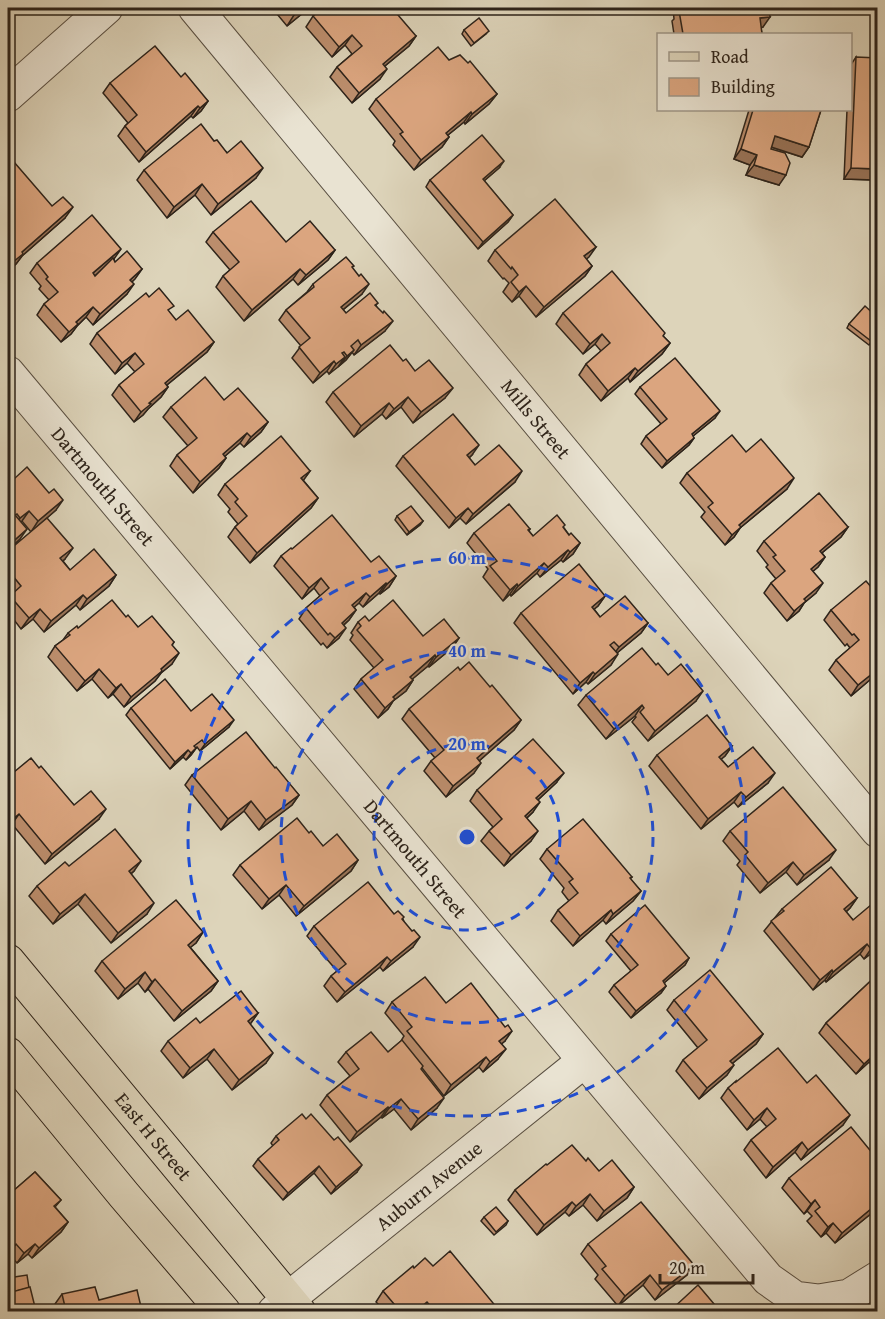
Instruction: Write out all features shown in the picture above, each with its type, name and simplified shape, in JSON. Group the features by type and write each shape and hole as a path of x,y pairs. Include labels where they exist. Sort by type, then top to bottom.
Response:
{"main road":[{"name":"East H Street","path":"8,961 287,1307"},
{"path":"8,1054 124,1195 225,1311"}],"street":[{"path":"8,96 106,8"},
{"name":"Mills Street","path":"195,8 878,831"},
{"name":"Dartmouth Street","path":"8,374 768,1279 795,1298 819,1301 849,1296 878,1278"},
{"name":"Auburn Avenue","path":"287,1307 584,1061"}],"building":[{"path":"288,8 304,8 294,15"},
{"path":"324,8 392,8 416,36 383,64 387,69 359,93 337,67 362,46 352,35 339,47 313,16"},
{"path":"681,8 769,8 770,17 760,18 762,33 683,33 679,11"},
{"path":"479,18 489,31 474,43 464,30"},
{"path":"155,46 181,77 185,73 208,101 200,108 198,106 146,152 125,126 137,115 110,83"},
{"path":"438,47 449,60 460,55 468,63 470,61 497,94 446,133 449,137 421,160 400,134 403,132 376,99"},
{"path":"856,57 878,58 878,169 851,168"},
{"path":"753,111 821,111 809,147 775,136 771,149 785,153 790,163 786,175 754,165 757,155 741,149"},
{"path":"201,124 227,153 241,141 263,168 218,204 202,184 174,207 144,170"},
{"path":"482,135 504,161 483,179 513,215 483,242 430,180"},
{"path":"14,162 52,206 63,197 73,207 13,262 8,256 8,167"},
{"path":"555,199 596,247 584,256 592,266 544,307 526,286 519,292 511,282 518,275 495,250"},
{"path":"251,201 286,242 310,221 335,250 306,275 300,269 252,310 223,276 239,262 213,232"},
{"path":"92,215 121,249 93,273 95,276 113,258 115,262 127,251 142,269 130,280 134,284 100,314 93,307 76,322 78,324 69,332 44,304 58,292 46,279 48,277 37,263"},
{"path":"346,257 359,276 361,274 369,284 341,307 346,313 370,293 378,303 375,305 393,321 361,345 358,340 351,346 354,350 347,356 344,352 342,353 345,357 336,364 334,361 320,373 299,347 310,338 286,310"},
{"path":"612,271 665,333 663,336 670,343 638,371 635,368 608,391 586,364 610,343 602,334 590,344 563,313"},
{"path":"159,288 174,306 168,310 176,320 188,310 214,342 165,383 168,387 141,412 119,385 144,364 135,353 122,363 97,333 146,293 149,297"},
{"path":"865,306 877,317 871,325 878,331 878,334 871,341 849,324"},
{"path":"390,345 403,361 406,359 415,371 429,360 453,388 421,412 408,397 394,409 389,403 361,426 333,392"},
{"path":"675,358 720,411 692,434 694,438 667,461 646,436 667,419 640,387"},
{"path":"205,377 224,400 238,388 268,422 251,437 247,433 223,454 226,458 200,482 177,455 197,438 171,407"},
{"path":"453,414 479,445 467,455 475,465 499,445 522,471 473,514 468,508 456,518 403,456"},
{"path":"732,435 746,452 761,439 794,478 739,525 741,527 732,535 708,507 713,503 687,473"},
{"path":"281,436 310,471 301,478 318,498 257,553 235,527 247,516 235,502 238,499 225,484"},
{"path":"27,467 49,493 54,489 63,500 38,521 29,511 20,518 17,514 15,515 27,529 8,546 8,471 14,479"},
{"path":"819,493 848,527 820,551 825,557 811,569 823,583 794,611 771,583 785,571 773,557 776,555 764,541"},
{"path":"509,504 533,536 557,515 569,535 571,533 580,543 548,567 544,563 518,586 517,584 510,590 490,566 497,561 474,533"},
{"path":"411,506 423,521 409,532 397,516"},
{"path":"332,515 371,562 379,556 396,576 370,597 366,593 352,605 356,610 342,623 346,628 335,638 330,633 328,635 306,608 329,588 321,578 309,588 281,556"},
{"path":"47,518 73,548 60,558 70,570 94,549 116,575 87,599 83,595 51,621 40,609 29,618 10,596 21,586 8,570 8,551"},
{"path":"579,564 605,596 592,607 600,617 625,596 648,623 619,647 614,642 610,645 618,654 595,674 593,672 580,683 521,613"},
{"path":"866,581 878,595 878,669 858,685 836,660 859,640 831,610"},
{"path":"112,600 138,627 152,616 174,642 172,645 179,653 131,697 121,684 116,688 99,669 85,681 55,646 70,635 68,633 77,626 78,628"},
{"path":"393,600 423,636 444,619 459,638 410,677 413,680 393,697 395,699 385,708 361,679 383,660 357,630 361,626 358,622 365,616 369,621"},
{"path":"642,648 668,675 681,664 703,691 655,731 640,712 644,708 642,705 614,729 586,695"},
{"path":"469,662 521,720 477,758 481,763 453,786 431,761 444,750 409,709 458,667 460,670"},
{"path":"165,679 191,711 212,694 234,720 205,744 202,740 194,746 196,748 191,753 188,750 175,762 131,708"},
{"path":"707,715 732,746 719,757 728,767 753,747 775,773 746,797 741,792 708,819 657,755"},
{"path":"246,732 299,795 266,820 251,801 228,819 192,775"},
{"path":"8,739 13,745 8,750"},
{"path":"533,739 564,773 536,798 540,802 525,816 538,831 511,855 489,831 502,819 477,790"},
{"path":"31,758 39,768 41,766 74,805 91,791 106,809 52,854 19,814 8,823 8,777"},
{"path":"783,787 836,850 804,875 793,862 768,883 745,855 748,852 730,831"},
{"path":"297,818 323,846 337,834 358,860 304,906 286,885 269,899 240,865"},
{"path":"583,819 641,891 613,914 611,910 580,936 558,910 578,893 569,882 573,879 547,849"},
{"path":"115,829 141,861 129,871 154,903 118,933 85,894 60,914 37,886 65,862 69,866"},
{"path":"831,867 857,898 844,909 853,920 878,899 878,943 871,949 867,944 820,980 771,921"},
{"path":"368,882 394,914 398,911 412,931 414,930 420,937 391,961 387,957 345,992 331,976 346,964 314,926"},
{"path":"176,900 203,932 188,945 218,981 182,1011 155,979 152,982 145,972 125,989 102,961"},
{"path":"645,905 689,958 663,981 666,986 636,1011 614,985 638,965 611,934"},
{"path":"710,970 763,1034 730,1061 734,1065 707,1088 683,1060 707,1040 674,1000"},
{"path":"878,974 878,1053 864,1064 826,1023"},
{"path":"425,977 446,1003 471,983 505,1027 508,1025 512,1031 499,1041 506,1049 490,1062 486,1057 451,1085 407,1031 412,1027 392,1002"},
{"path":"241,991 258,1013 248,1021 273,1053 239,1080 214,1049 190,1068 168,1041 196,1018 200,1023"},
{"path":"371,1032 388,1052 402,1040 444,1098 418,1119 401,1099 357,1132 327,1095 359,1069 346,1052"},
{"path":"778,1048 807,1083 816,1075 850,1115 808,1150 802,1142 773,1167 751,1140 776,1119 767,1108 754,1120 728,1088"},
{"path":"302,1114 306,1119 311,1114 334,1140 338,1137 362,1165 336,1187 319,1166 288,1193 258,1159 279,1140 276,1136"},
{"path":"851,1127 878,1160 878,1203 842,1233 833,1223 828,1227 815,1211 820,1207 815,1200 811,1204 789,1178"},
{"path":"572,1145 586,1161 588,1158 599,1171 612,1160 634,1187 604,1211 590,1194 576,1206 572,1202 544,1225 515,1190"},
{"path":"35,1172 61,1200 54,1206 68,1222 39,1248 35,1244 24,1253 16,1244 8,1251 8,1187 12,1192"},
{"path":"641,1202 694,1265 662,1290 650,1275 625,1296 602,1269 606,1266 588,1244"},
{"path":"496,1207 508,1221 496,1232 484,1217"},
{"path":"450,1251 498,1309 495,1311 435,1311 427,1302 416,1311 400,1311 383,1291 425,1258 433,1266"},
{"path":"27,1275 29,1288 8,1293 8,1278"},
{"path":"698,1285 720,1311 670,1311"},
{"path":"30,1287 36,1311 8,1311 8,1293"},
{"path":"95,1287 99,1300 137,1290 142,1311 66,1311 62,1294"}]}
